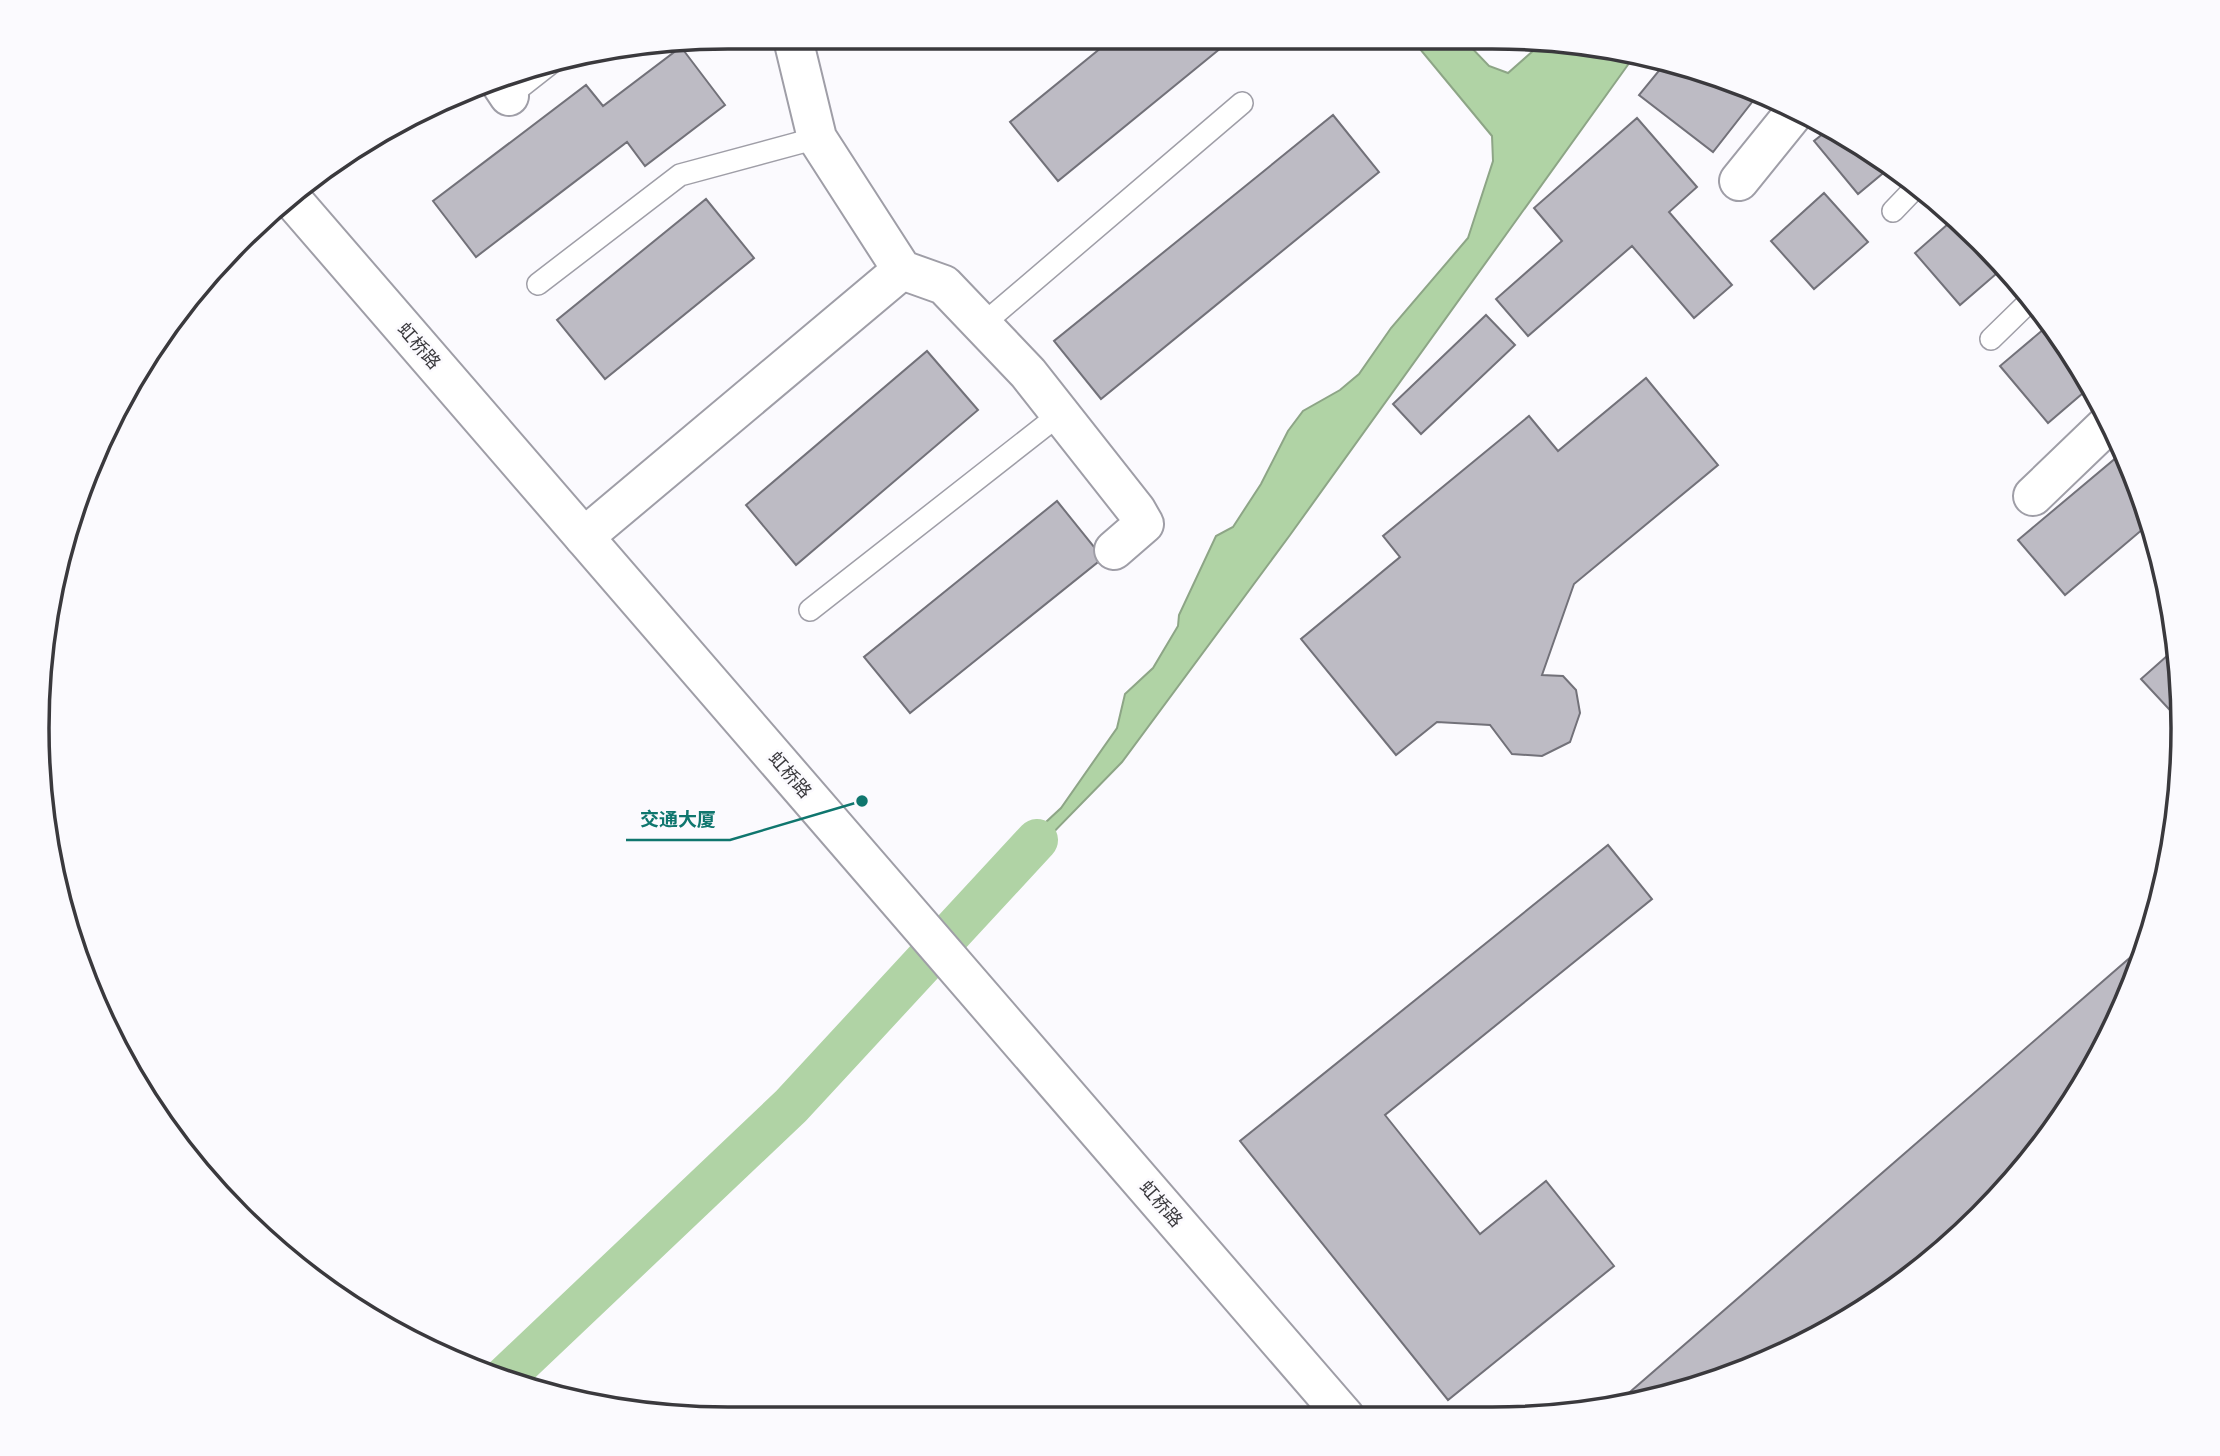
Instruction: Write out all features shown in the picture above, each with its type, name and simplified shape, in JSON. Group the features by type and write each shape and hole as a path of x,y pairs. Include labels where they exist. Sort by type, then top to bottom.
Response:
{"street":[{"path":"795,49 817,138 902,270 943,285 1028,373 1136,510 1144,524 1114,550"},
{"path":"1739,181 1790,118"},
{"name":"虹桥路","path":"296,204 1336,1407"},
{"path":"584,537 902,270"},
{"path":"2033,496 2102,430"}],"lane":[{"path":"982,325 1242,103"},
{"path":"538,284 680,176 817,138"},
{"path":"1894,211 1910,193"},
{"path":"1991,339 2024,307"},
{"path":"810,610 1060,414"}],"shaded area":[{"path":"1420,49 1473,49 1489,66 1508,73 1534,50 1629,63 1290,535 1122,762 1000,887 990,874 1061,808 1117,728 1125,694 1153,668 1178,626 1179,615 1216,536 1233,527 1261,484 1288,431 1303,411 1340,390 1359,374 1391,328 1468,238 1493,161 1492,136"}],"building":[{"path":"1100,49 1220,49 1058,181 1010,122"},
{"path":"683,50 725,105 645,166 627,142 476,257 433,201 586,85 603,106 676,51"},
{"path":"1659,70 1753,101 1713,152 1639,95"},
{"path":"1333,115 1379,172 1101,399 1054,341"},
{"path":"1637,118 1697,187 1669,212 1732,285 1694,318 1632,246 1528,336 1496,299 1562,241 1534,208"},
{"path":"1822,135 1883,173 1858,194 1814,141"},
{"path":"1824,193 1868,242 1814,289 1771,241"},
{"path":"706,199 754,258 605,379 557,320"},
{"path":"1947,225 1996,274 1960,305 1915,253"},
{"path":"1486,315 1515,345 1421,434 1393,404"},
{"path":"2042,330 2082,393 2048,423 2000,366"},
{"path":"927,351 978,410 796,565 746,505"},
{"path":"1646,378 1718,465 1574,584 1542,675 1563,676 1576,690 1580,713 1570,742 1542,756 1512,754 1490,725 1437,722 1396,755 1301,639 1400,557 1383,536 1529,416 1558,451"},
{"path":"2115,459 2141,530 2065,595 2018,540"},
{"path":"1057,501 1103,558 910,713 864,657"},
{"path":"2167,656 2171,711 2141,679"},
{"path":"1608,845 1652,899 1385,1115 1480,1234 1546,1181 1614,1266 1448,1400 1240,1141"},
{"path":"2131,957 2101,1028 2057,1105 2002,1176 1940,1238 1869,1293 1792,1337 1710,1371 1629,1393"}],"waterway":[{"path":"511,1371 791,1106 1037,840"}],"place":[{"name":"交通大厦","path":"862,801"}]}
